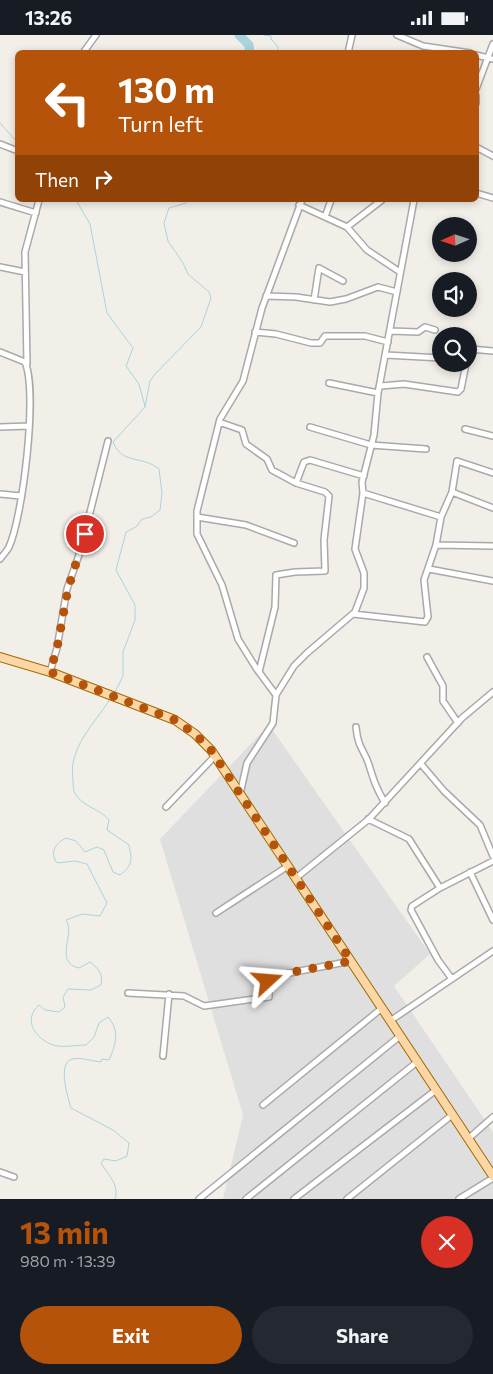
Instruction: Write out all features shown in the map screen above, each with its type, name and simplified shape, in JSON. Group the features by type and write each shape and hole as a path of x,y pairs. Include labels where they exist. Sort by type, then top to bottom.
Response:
{"main road":[{"path":"0,657 50,672 122,699 175,720 195,734 215,757 493,1177"}],"street":[{"path":"84,50 96,35"},
{"path":"349,50 352,35"},
{"path":"397,35 423,46 450,50"},
{"path":"479,82 490,58 493,44"},
{"path":"0,144 15,150"},
{"path":"479,149 493,156"},
{"path":"479,194 493,198"},
{"path":"0,202 36,213"},
{"path":"0,559 12,536 29,446 25,272 27,260 25,252 39,202"},
{"path":"325,217 330,202"},
{"path":"347,227 379,202"},
{"path":"240,795 247,763 273,723 276,695 294,666 306,653 353,614 358,607 365,580 355,549 364,476 414,202"},
{"path":"276,695 238,639 222,585 197,534 197,517 209,457 219,422 243,381 266,296 300,203 347,227 367,250 400,272"},
{"path":"0,267 25,272"},
{"path":"314,300 319,268 343,281"},
{"path":"266,296 337,301 378,287 397,292"},
{"path":"391,331 418,332 425,327 432,329"},
{"path":"255,333 276,334 311,343 320,343 325,336 365,336 388,342"},
{"path":"477,348 493,351"},
{"path":"0,352 23,359 27,364"},
{"path":"386,355 432,358"},
{"path":"381,386 404,384 458,392 461,389 464,372"},
{"path":"329,383 378,393"},
{"path":"219,422 241,429 246,444 267,459 272,470 296,483 325,492 329,496 324,540 325,571 276,575 275,607 259,672"},
{"path":"0,427 29,426"},
{"path":"310,427 371,445 426,449"},
{"path":"466,429 493,436"},
{"path":"50,672 57,648 68,589 80,552 108,441"},
{"path":"296,483 304,462 307,460 364,476"},
{"path":"353,614 426,622 428,617 424,581 436,545 441,517 452,492 458,461 493,473"},
{"path":"452,492 493,508"},
{"path":"363,493 441,517"},
{"path":"0,494 21,496"},
{"path":"197,517 246,525 294,543"},
{"path":"436,545 493,546"},
{"path":"429,569 493,581"},
{"path":"427,657 443,686 443,701 458,723"},
{"path":"296,878 385,803 458,723 493,692"},
{"path":"356,727 358,747 368,763 375,787 385,803"},
{"path":"166,807 215,757"},
{"path":"422,764 442,788 480,825 493,856"},
{"path":"368,819 409,839 440,888"},
{"path":"452,979 438,960 411,910 412,906 440,888 493,861"},
{"path":"216,913 288,866"},
{"path":"470,872 493,920"},
{"path":"390,1021 493,951"},
{"path":"128,993 187,997 202,1006 269,997 269,977 351,961"},
{"path":"162,1056 169,995"},
{"path":"263,1105 382,1008"},
{"path":"199,1199 400,1036"},
{"path":"246,1199 417,1062"},
{"path":"294,1199 436,1090"},
{"path":"346,1199 452,1115"},
{"path":"468,1139 493,1117"},
{"path":"0,1172 14,1177"},
{"path":"459,1199 493,1177"}],"shaded area":[{"path":"269,725 430,954 394,986 493,1132 493,1199 223,1199 243,1115 160,839"}],"waterway":[{"path":"239,35 249,45 250,50"},
{"path":"264,35 271,36 278,50"},
{"path":"245,50 249,45 254,50"},
{"path":"0,123 15,140"},
{"path":"77,202 90,224 107,313 133,348 126,366 139,384 145,406"},
{"path":"114,694 123,676 123,652 135,620 135,605 116,570 126,532 136,527 142,519 151,517 160,510 162,493 159,469 146,462 127,457 117,449 113,442 145,407 150,381 155,374 201,327 211,298 209,292 188,274 168,241 164,223 169,208 187,202"},
{"path":"110,699 78,747 72,768 73,788 79,799 109,820 107,830 129,845 131,858 129,865 120,875 113,872 104,850 97,847 85,852 76,841 66,838 59,842 54,852 57,863 75,861 87,864 107,903 100,916 82,914 66,920 69,933 66,947 67,960 71,965 79,968 90,962 100,972 101,985 91,990 68,989 63,997 65,1007 59,1012 45,1010 39,1005 34,1011 31,1023 41,1038 53,1045 65,1046 86,1045 94,1037 99,1023 108,1017 112,1022 116,1038 109,1060 102,1059 101,1062 72,1059 65,1067 64,1074 71,1108 113,1130 129,1143 127,1156 116,1161 104,1159 101,1163 112,1179 116,1189 115,1199"}],"route":[{"path":"85,534 68,589 57,648 50,672 145,707 175,720 195,734 211,750 249,810 351,961 272,976 267,979 268,981"}]}
